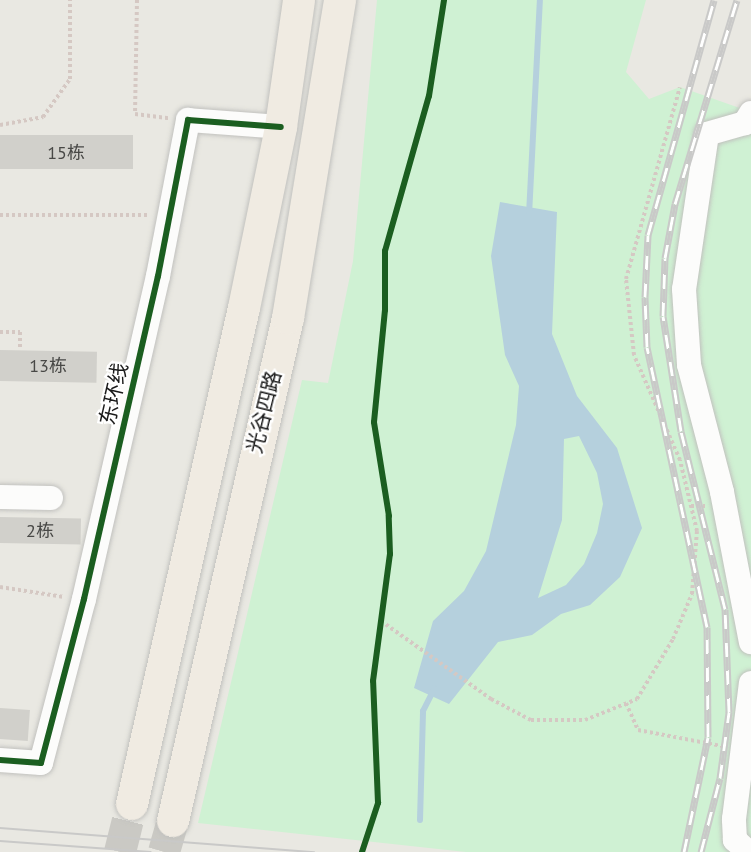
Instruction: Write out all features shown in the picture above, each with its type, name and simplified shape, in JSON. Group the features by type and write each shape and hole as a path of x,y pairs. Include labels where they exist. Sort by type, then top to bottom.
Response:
{"main road":[{"name":"光谷四路","path":"132,804 281,127 299,0"},
{"name":"光谷四路","path":"173,821 288,318 340,0"}],"street":[{"path":"751,113 745,123 707,134 684,289 689,365 722,492 751,642"},
{"path":"188,120 281,127"},
{"name":"东环线","path":"0,760 41,763 84,599 170,216 188,120"},
{"path":"0,497 51,498"},
{"path":"748,852 735,840 751,683"}],"path":[{"path":"0,125 43,117 70,79 70,0"},
{"path":"136,0 135,114 188,120"},
{"path":"381,621 491,699 531,720 585,720 637,699 673,639 692,594 697,531 680,460 634,355 627,279 680,87"},
{"path":"0,215 170,216"},
{"path":"0,332 20,332 20,350"},
{"path":"0,587 84,599"},
{"path":"380,631 382,610"},
{"path":"626,703 638,730 665,739 716,742 730,752 740,776"}],"green space":[{"path":"377,0 646,0 626,72 649,99 680,87 751,112 751,852 466,852 198,823 302,380 328,383 353,261"}],"water":[{"path":"500,202 557,212 552,334 577,396 617,448 642,528 620,577 590,605 561,614 532,635 498,642 449,704 414,688 433,621 464,591 486,551 516,425 519,386 505,355 491,256","holes":["579,436 597,473 603,504 597,533 584,564 566,585 538,598 562,520 564,439"]}],"building":[{"path":"0,135 133,135 133,169 0,169"},
{"path":"0,350 97,352 96,383 0,381"},
{"path":"0,517 81,518 81,544 0,543"},
{"path":"0,708 30,710 28,741 0,739"}],"waterway":[{"path":"529,215 540,0"},
{"path":"420,820 423,711 434,689"}],"tunnel":[{"path":"120,852 132,804"},
{"path":"164,852 173,821"}],"tram line":[{"path":"0,828 314,852"},
{"path":"0,841 151,852"}],"railway":[{"path":"684,852 708,737 707,627 647,347 645,297 648,235 714,0"},
{"path":"701,852 720,778 729,712 725,609 681,431 663,316 665,258 675,204 737,0"}],"cycle path":[{"path":"362,852 378,803 373,681 390,554 389,516 374,422 385,310 385,251 429,96 444,0"},
{"path":"0,760 41,763 84,599 158,276 188,120 281,127"}]}
